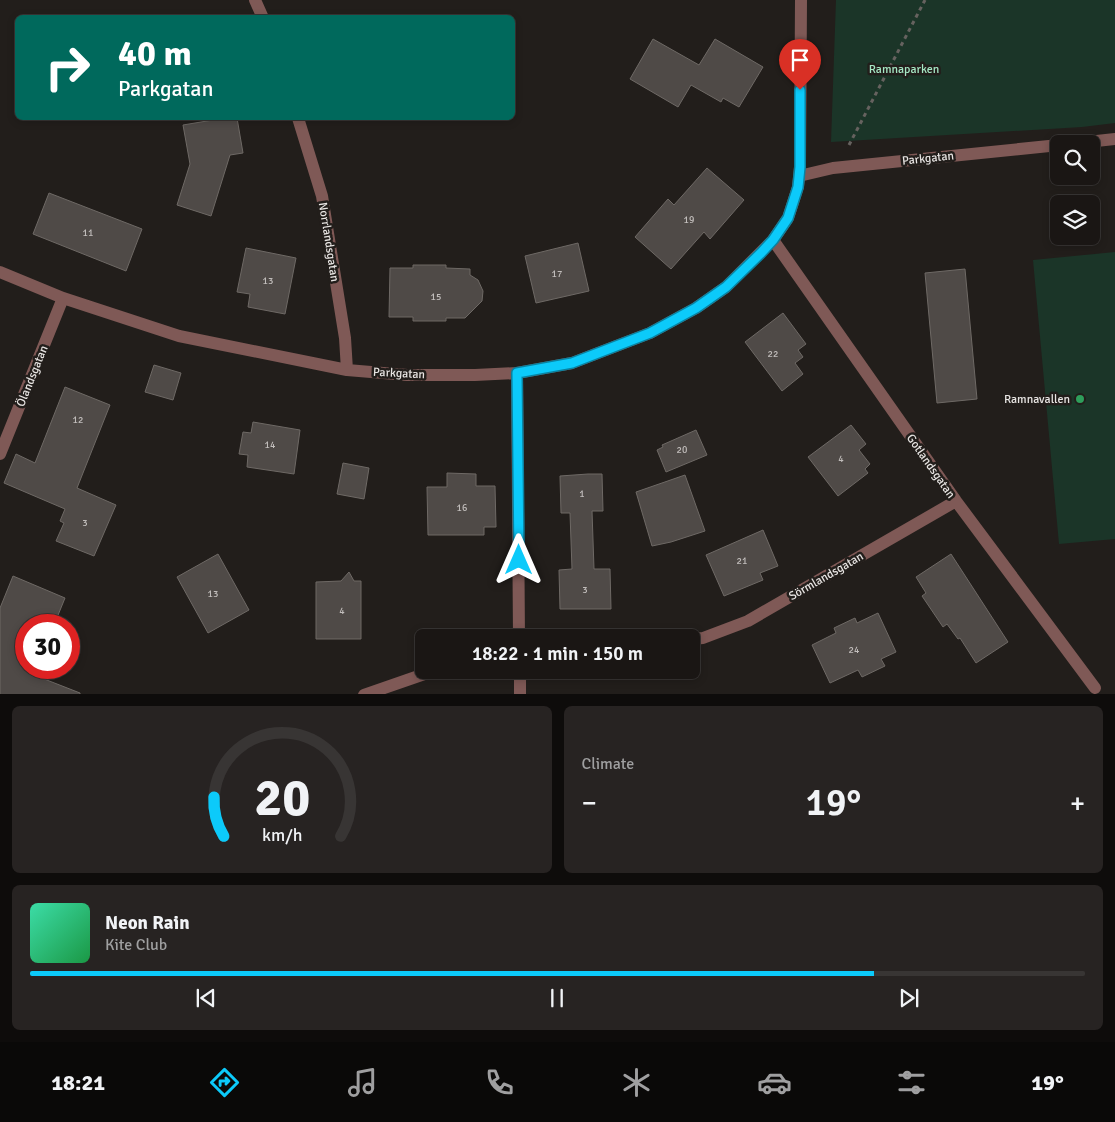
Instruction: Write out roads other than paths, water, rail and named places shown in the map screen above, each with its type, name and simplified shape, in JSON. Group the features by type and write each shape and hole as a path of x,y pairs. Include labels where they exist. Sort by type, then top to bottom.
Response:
{"street":[{"path":"255,0 262,15"},
{"name":"Parkgatan","path":"0,272 63,298 179,336 346,370 407,375 475,375 517,373 572,363 650,333 696,308 726,287 773,240 788,218 798,187 799,176 801,0"},
{"name":"Norrlandsgatan","path":"299,120 322,196 345,338 346,370"},
{"path":"1100,141 1115,139"},
{"name":"Parkgatan","path":"799,176 848,166 1050,146"},
{"name":"Gotlandsgatan","path":"773,240 956,501 1095,688"},
{"name":"Ölandsgatan","path":"0,454 63,298"},
{"path":"517,373 519,629"},
{"name":"Sörmlandsgatan","path":"700,638 748,621 956,501"},
{"path":"364,694 415,677"},
{"path":"520,679 520,694"}],"place":[{"name":"Ramnavallen","path":"1080,399"}],"park label":[{"name":"Ramnaparken","path":"904,69"}]}
